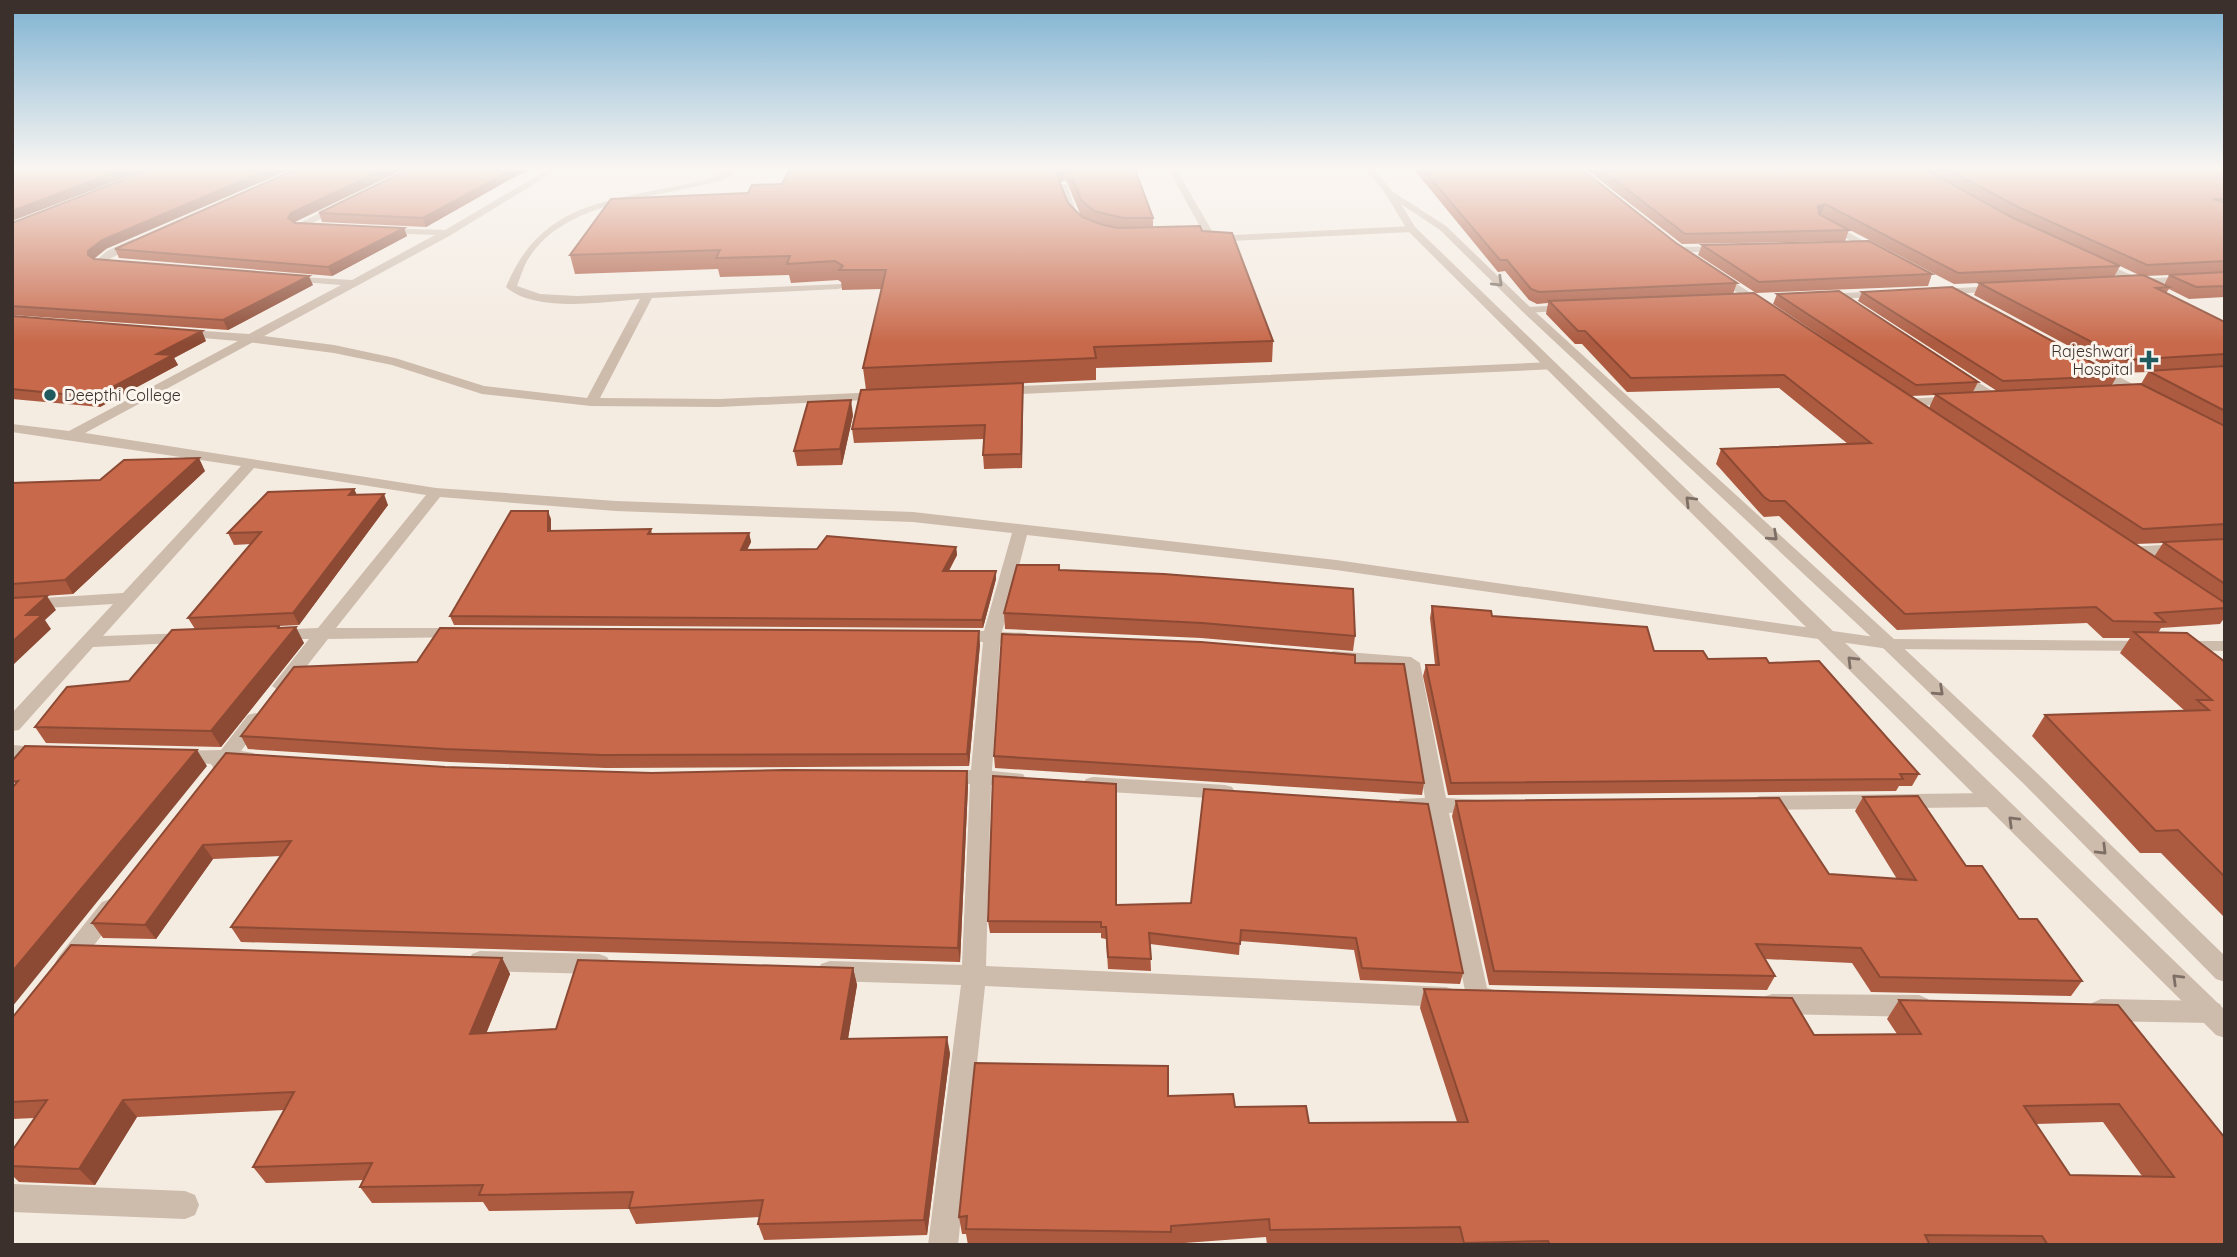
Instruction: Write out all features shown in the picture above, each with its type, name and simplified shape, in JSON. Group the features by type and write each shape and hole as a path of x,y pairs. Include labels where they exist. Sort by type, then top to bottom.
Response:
{"street":[{"path":"300,226 326,227"},
{"path":"71,435 459,226"},
{"path":"554,226 537,237 516,268 511,287 523,296 573,299 838,286"},
{"path":"1080,226 1083,230"},
{"path":"1204,226 1212,239"},
{"path":"1409,226 2218,1020"},
{"path":"1439,226 1527,310 1889,644 2032,780 2225,972"},
{"path":"1830,226 1888,257"},
{"path":"366,229 447,233"},
{"path":"1199,239 1411,229"},
{"path":"133,267 99,262 111,253 148,237"},
{"path":"1839,246 1866,246"},
{"path":"1701,264 1675,247 1732,249"},
{"path":"2080,255 2163,294"},
{"path":"1712,271 1776,314"},
{"path":"271,277 354,283"},
{"path":"2112,284 2225,277"},
{"path":"1931,286 1955,291 2007,289"},
{"path":"1955,291 1978,304"},
{"path":"1815,297 1891,294"},
{"path":"591,402 648,295"},
{"path":"1839,296 1861,311"},
{"path":"1728,301 1779,299"},
{"path":"1527,310 1581,307"},
{"path":"165,331 334,349 395,362 482,390 591,402 719,404 889,396"},
{"path":"2081,361 2157,403"},
{"path":"986,391 1552,366"},
{"path":"1930,418 1902,399 2001,398 1950,369"},
{"path":"2116,380 2143,379"},
{"path":"2106,392 2134,390"},
{"path":"12,428 252,462 436,492 616,506 913,517 1336,565 1889,644 2225,646"},
{"path":"12,725 252,462"},
{"path":"210,778 436,492"},
{"path":"943,1245 974,975 981,776 992,636 1021,529"},
{"path":"2151,567 2124,548 2225,546"},
{"path":"12,605 130,598"},
{"path":"254,635 323,632 474,633"},
{"path":"938,636 1048,639"},
{"path":"88,642 212,637"},
{"path":"2179,646 2213,667"},
{"path":"1319,656 1410,663 1477,998"},
{"path":"12,752 66,753"},
{"path":"159,755 268,759"},
{"path":"926,776 1036,780"},
{"path":"1077,783 1243,793"},
{"path":"1742,803 1993,800"},
{"path":"1381,802 1437,806 1492,805"},
{"path":"54,979 120,896"},
{"path":"78,949 106,950"},
{"path":"450,960 615,965"},
{"path":"808,971 974,975 1519,999"},
{"path":"1754,1003 1934,1007"},
{"path":"2086,1010 2218,1020"},
{"path":"12,1198 184,1205"}],"building":[{"path":"12,226 136,226 102,240 88,251 88,255 94,259 309,276 223,320 12,306"},
{"path":"168,226 404,228 328,267 115,249"},
{"path":"591,226 1200,226 1202,231 1232,233 1273,341 1094,347 1096,358 863,368 886,270 839,270 843,266 835,261 787,264 790,256 716,258 720,250 570,255"},
{"path":"1471,226 1654,226 1737,283 1539,292 1531,289 1507,260 1500,260"},
{"path":"1674,226 1841,226 1849,230 1685,234"},
{"path":"1867,226 2030,226 2120,266 1958,273"},
{"path":"2059,226 2225,226 2225,261 2147,265"},
{"path":"1869,241 1932,274 1759,282 1702,245"},
{"path":"2225,272 2225,286 2196,287 2169,275"},
{"path":"2143,275 2169,287 2156,288 2225,322 2225,354 2126,360 1979,283"},
{"path":"1952,287 2117,376 2003,381 1862,292"},
{"path":"1839,291 1978,382 1916,385 1777,294"},
{"path":"1754,293 2225,603 2225,608 2155,613 2165,622 2113,621 2096,607 1905,614 1785,501 1770,501 1764,497 1721,449 1871,443 1784,375 1631,378 1585,331 1578,331 1549,301"},
{"path":"12,316 202,331 157,354 173,355 94,397 12,389"},
{"path":"2225,366 2225,411 2148,371"},
{"path":"1023,383 1021,454 983,455 985,425 852,429 861,390"},
{"path":"2141,384 2225,426 2225,524 2143,529 1935,394"},
{"path":"851,400 840,449 794,451 808,402"},
{"path":"199,458 65,580 12,584 12,483 100,480 124,460"},
{"path":"354,489 349,495 384,494 293,613 188,618 261,532 228,533 268,492"},
{"path":"511,511 548,511 548,531 651,529 648,534 749,533 741,550 817,549 827,536 956,547 943,571 996,571 982,620 450,616"},
{"path":"2225,539 2225,584 2163,542"},
{"path":"1017,565 1059,565 1059,570 1164,574 1353,589 1355,636 1202,623 1004,613"},
{"path":"47,596 26,615 42,615 12,642 12,598"},
{"path":"1432,606 1491,611 1492,616 1647,627 1654,651 1703,651 1708,659 1766,658 1769,663 1819,661 1919,774 1900,774 1903,779 1451,783 1426,665 1439,665"},
{"path":"279,626 278,628 296,627 211,731 35,727 67,687 129,681 172,630"},
{"path":"440,628 979,631 967,754 602,755 445,749 241,736 294,667 417,662"},
{"path":"2134,632 2187,633 2225,662 2225,877 2178,830 2156,831 2045,715 2209,710 2197,700 2212,700"},
{"path":"1002,634 1201,642 1355,655 1355,663 1404,664 1424,783 994,756"},
{"path":"25,746 197,750 12,972 12,788 18,781 12,782 12,761"},
{"path":"226,753 445,767 652,773 784,770 967,771 958,948 231,927 291,841 203,845 145,925 92,923"},
{"path":"993,776 1116,784 1116,905 1191,903 1204,789 1428,804 1463,973 1362,968 1356,938 1241,930 1240,944 1149,933 1151,959 1108,957 1106,927 1101,927 1101,922 988,921"},
{"path":"1918,796 1966,866 1982,866 2019,919 2037,919 2082,981 1880,977 1861,948 1756,944 1775,976 1494,971 1456,801 1779,798 1829,874 1916,880 1863,797"},
{"path":"71,945 502,958 470,1034 556,1029 578,960 853,968 841,1039 947,1037 924,1220 758,1224 763,1200 629,1208 633,1192 479,1195 483,1185 360,1187 372,1163 253,1167 294,1092 123,1100 79,1169 12,1166 12,1151 47,1100 12,1102 12,1018"},
{"path":"1424,989 1792,998 1814,1035 1921,1034 1899,1000 2118,1005 2225,1138 2225,1245 2048,1245 2042,1236 1925,1235 1930,1245 1550,1245 1548,1241 1464,1243 1460,1227 1270,1230 1269,1219 1171,1226 1171,1232 966,1229 967,1216 959,1217 975,1063 1168,1066 1168,1096 1233,1094 1235,1107 1306,1106 1309,1123 1468,1122","holes":["2119,1104 2174,1177 2070,1175 2024,1106"]}],"place":[{"name":"Rajeshwari Hospital","path":"2149,360"},
{"name":"Deepthi College","path":"50,395"}]}
